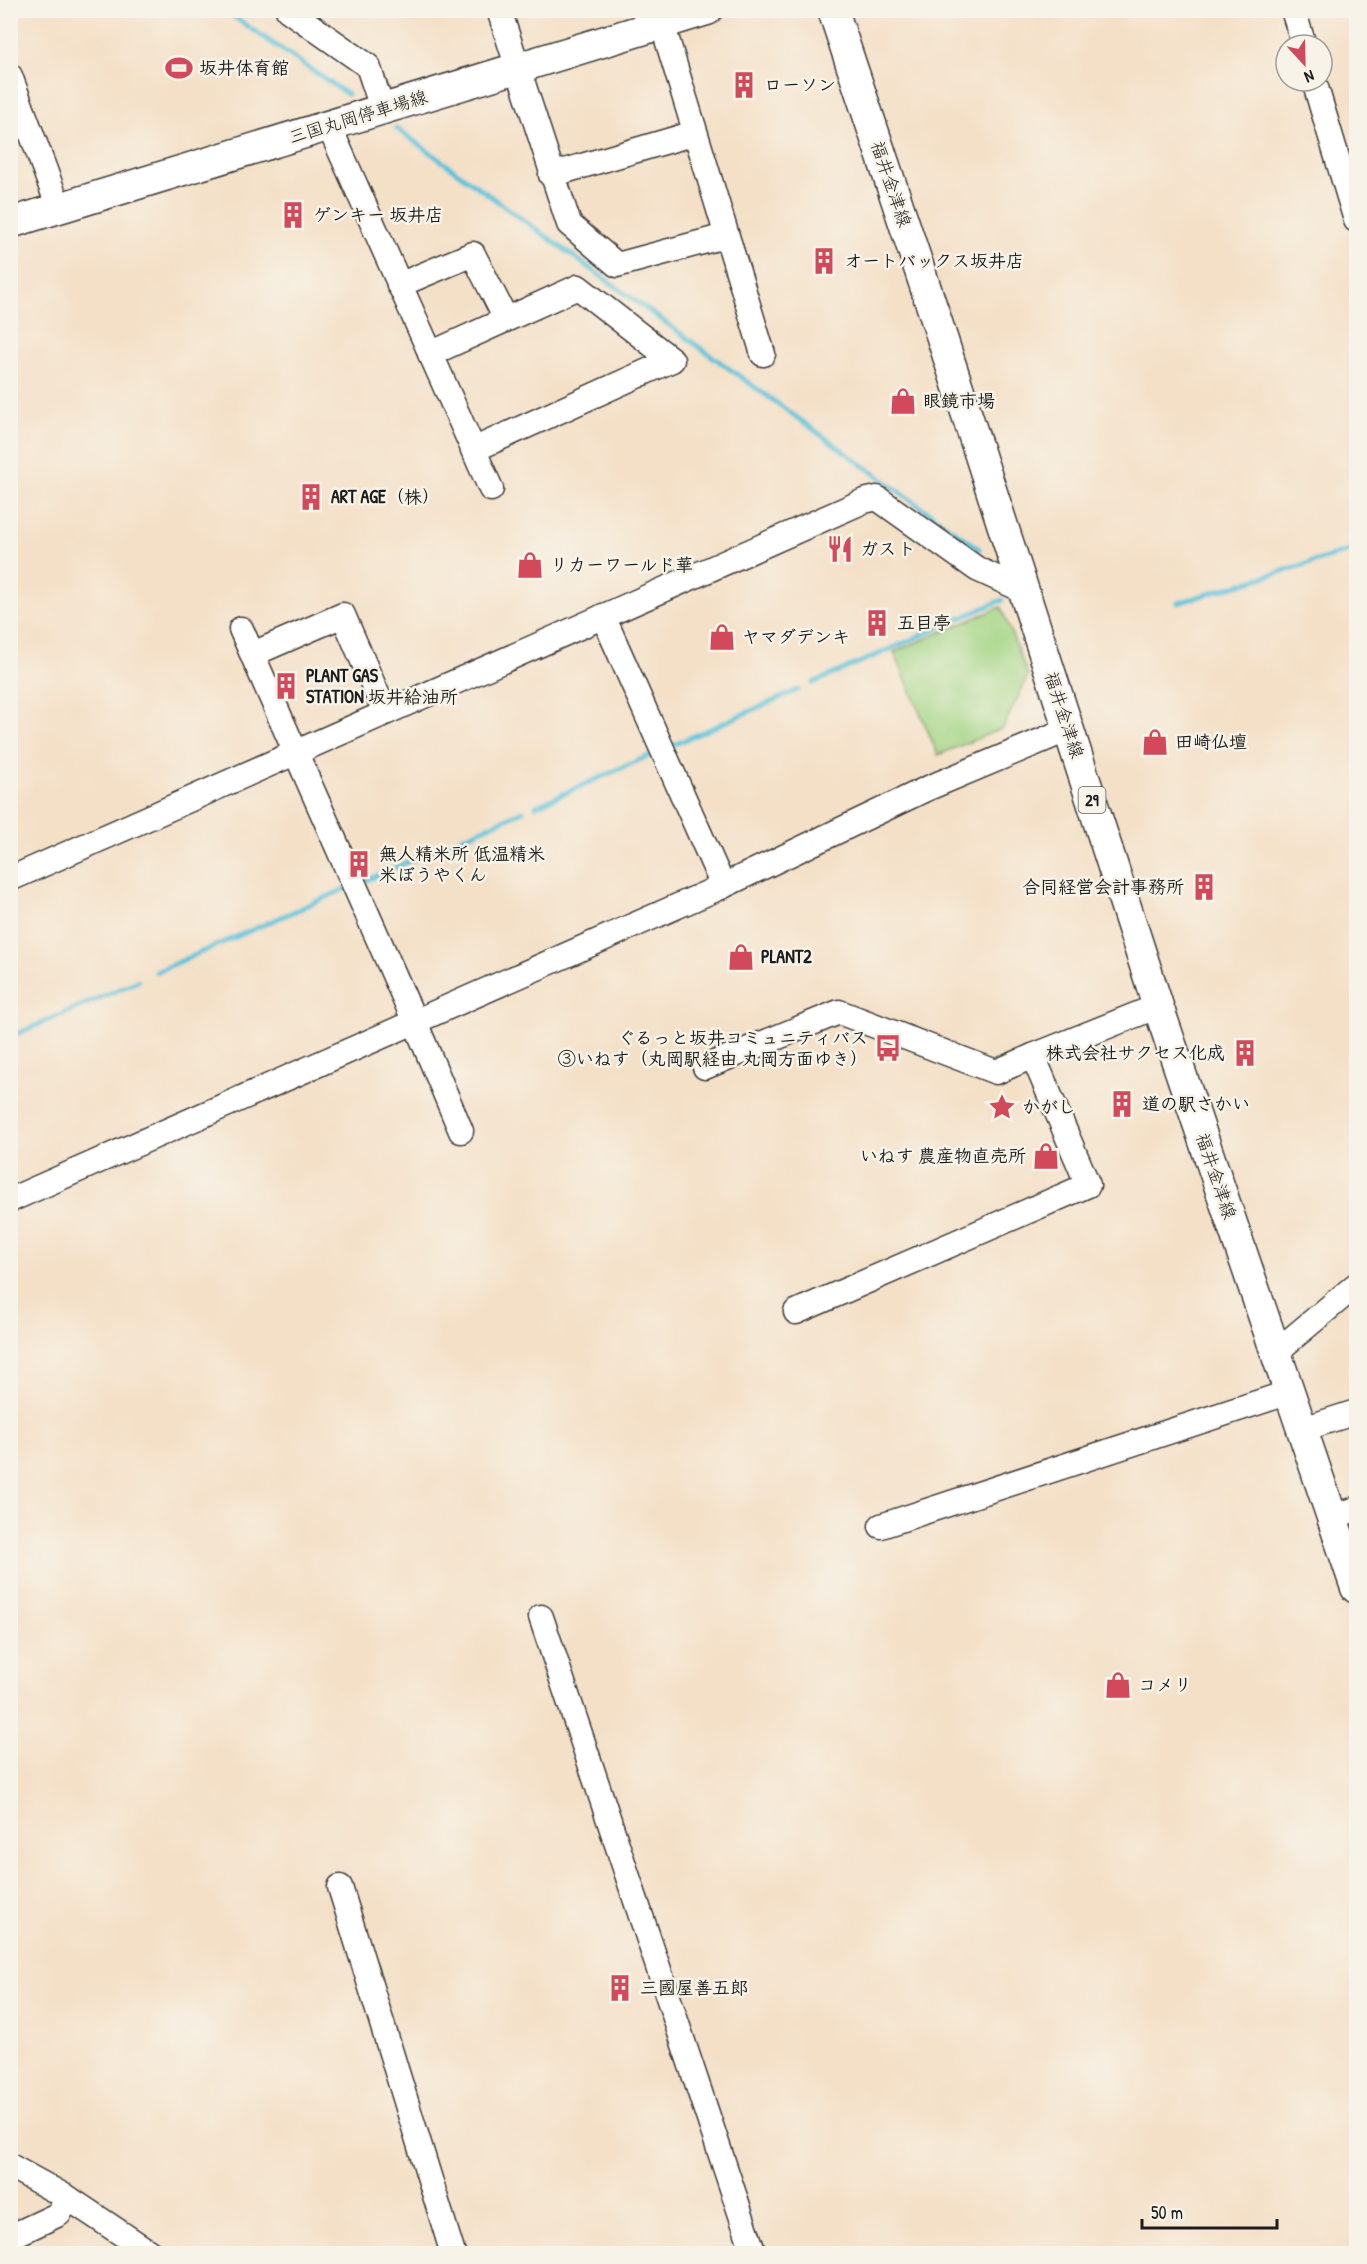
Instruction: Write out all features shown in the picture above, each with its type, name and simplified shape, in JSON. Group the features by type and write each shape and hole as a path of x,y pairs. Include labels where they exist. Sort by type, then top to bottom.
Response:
{"main road":[{"name":"三国丸岡停車場線","path":"10,223 518,68 660,17 707,10"},
{"name":"福井金津線","path":"833,10 1025,591 1158,1006 1276,1353 1303,1429 1345,1513 1356,1588"}],"street":[{"path":"288,10 368,66 382,108"},
{"path":"499,10 568,224 616,265 725,236"},
{"path":"1293,10 1300,33"},
{"path":"660,17 725,236 763,354"},
{"path":"10,76 59,208"},
{"path":"1318,93 1356,220"},
{"path":"329,126 491,489"},
{"path":"551,175 695,133"},
{"path":"399,285 474,254 506,319"},
{"path":"430,354 578,287 672,360 473,450"},
{"path":"10,879 864,501 877,498 976,569 1025,591"},
{"path":"253,654 343,615 385,712"},
{"path":"603,616 723,886"},
{"path":"241,629 461,1131"},
{"path":"10,1200 723,886 926,789 1069,729"},
{"path":"705,1067 839,1012 996,1072 1158,1006"},
{"path":"796,1312 1088,1185 1033,1056"},
{"path":"1276,1353 1356,1285"},
{"path":"881,1526 1290,1392"},
{"path":"1303,1429 1356,1412"},
{"path":"541,1617 754,2253"},
{"path":"340,1887 453,2253"},
{"path":"10,2166 68,2198 152,2253"},
{"path":"10,2237 59,2214 68,2198"}],"green space":[{"path":"1001,607 1028,676 1003,728 938,755 894,652"}],"waterway":[{"path":"224,10 347,94"},
{"path":"396,128 979,549"},
{"path":"1178,603 1356,549"},
{"path":"813,683 1002,600"},
{"path":"673,745 798,690"},
{"path":"536,806 655,753"},
{"path":"367,880 523,811"},
{"path":"156,972 345,889"},
{"path":"10,1037 138,981"}],"place":[{"name":"坂井体育館","path":"179,68"},
{"name":"ローソン","path":"744,85"},
{"name":"ゲンキー 坂井店","path":"293,215"},
{"name":"オートバックス坂井店","path":"824,261"},
{"name":"眼鏡市場","path":"903,401"},
{"name":"ART AGE（株）","path":"311,497"},
{"name":"ガスト","path":"840,549"},
{"name":"リカーワールド華","path":"530,565"},
{"name":"五目亭","path":"877,623"},
{"name":"ヤマダデンキ","path":"722,637"},
{"name":"PLANT GAS STATION 坂井給油所","path":"286,686"},
{"name":"田崎仏壇","path":"1155,742"},
{"name":"無人精米所 低温精米 米ぼうやくん","path":"359,864"},
{"name":"合同経営会計事務所","path":"1204,887"},
{"name":"PLANT2","path":"741,957"},
{"name":"ぐるっと坂井コミュニティバス ③いねす（丸岡駅経由 丸岡方面ゆき）","path":"888,1048"},
{"name":"株式会社サクセス化成","path":"1245,1053"},
{"name":"道の駅さかい","path":"1122,1104"},
{"name":"かがし","path":"1002,1107"},
{"name":"いねす 農産物直売所","path":"1046,1156"},
{"name":"コメリ","path":"1118,1685"},
{"name":"三國屋善五郎","path":"620,1988"}]}
